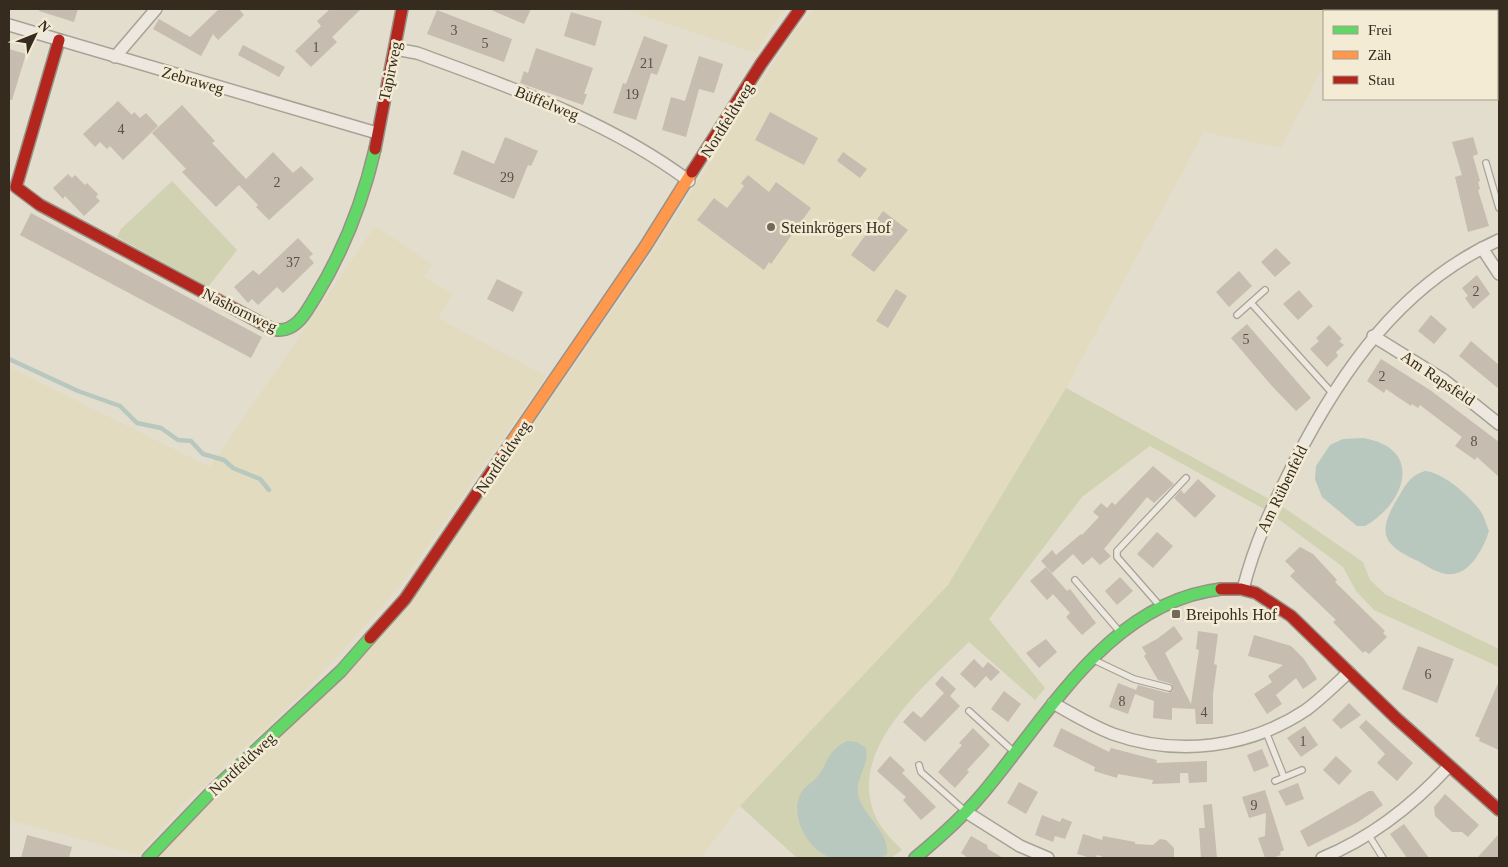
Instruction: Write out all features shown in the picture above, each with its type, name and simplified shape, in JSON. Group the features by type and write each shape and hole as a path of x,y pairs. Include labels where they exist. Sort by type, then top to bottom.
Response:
{"street":[{"path":"115,57 156,9"},
{"name":"Tapirweg","path":"377,134 402,9"},
{"name":"Nordfeldweg","path":"148,858 208,796 341,671 405,599 689,182 761,64 800,9"},
{"name":"Zebraweg","path":"9,25 377,134"},
{"name":"Nashornweg","path":"59,40 16,187 40,205 274,330 289,330 300,321 320,291 340,255 363,191 377,134"},
{"name":"Büffelweg","path":"395,49 417,53 567,110 632,143 689,182"},
{"path":"9,166 20,170"},
{"name":"Am Rübenfeld","path":"1243,589 1259,533 1306,441 1333,394 1374,336 1400,308 1432,280 1482,248 1499,240"},
{"path":"1482,248 1499,274"},
{"name":"Am Rapsfeld","path":"1374,336 1444,380 1499,424"},
{"path":"915,858 966,812 1015,753 1052,702 1092,659 1121,634 1161,607 1221,589 1243,589 1254,592 1276,604 1306,630 1449,766 1499,810"},
{"path":"1052,702 1088,723 1113,734 1165,746 1210,746 1266,732 1308,708 1349,672"},
{"path":"1322,858 1368,834 1415,800 1449,766"},
{"path":"966,812 1020,846 1048,858"}],"lane":[{"path":"1486,162 1499,208"},
{"path":"1237,315 1252,304 1265,290"},
{"path":"1252,304 1333,394"},
{"path":"1161,607 1117,557 1116,551 1186,478"},
{"path":"1075,580 1121,634"},
{"path":"1092,659 1134,679 1169,688"},
{"path":"969,710 1015,753"},
{"path":"1266,732 1284,777"},
{"path":"919,765 921,772 966,812"},
{"path":"1275,781 1302,770"},
{"path":"1368,834 1383,858"}],"shaded area":[{"path":"623,9 786,9 776,20 756,53"},
{"path":"814,9 1353,9 1323,10 1323,67 1281,148 1204,132 1066,388 948,585 740,806 700,858 157,858 420,588 656,248 793,32"},
{"path":"375,226 432,264 424,277 453,294 438,318 546,376 402,583 375,615 309,687 184,804 138,855 9,820 9,367 210,467"},
{"path":"1363,438 1382,444 1395,453 1401,464 1402,477 1398,491 1391,504 1365,526 1357,526 1322,497 1315,479 1316,466 1330,445 1343,439"},
{"path":"1425,471 1447,480 1468,497 1481,511 1489,531 1483,547 1473,562 1459,572 1451,574 1442,573 1433,569 1396,549 1386,536 1387,519 1392,508 1412,478"},
{"path":"847,741 857,742 866,748 866,761 858,785 858,791 862,805 885,839 887,854 881,858 848,860 831,858 815,848 803,832 799,822 797,813 800,795 820,773 830,754"}],"green space":[{"path":"172,181 237,250 208,287 117,237 121,229"},
{"path":"1066,388 1269,499 1264,509 1150,446 1082,497 989,619 1045,688 1035,700 969,642 914,696 896,718 882,740 872,764 869,788 874,813 882,828 902,850 891,858 797,858 740,806 948,585"},
{"path":"1283,507 1363,562 1370,580 1385,594 1499,649 1499,667 1374,610 1356,591 1343,567 1277,518"}],"building":[{"path":"40,9 78,9 74,22 39,11"},
{"path":"219,9 239,9 244,15 218,40 213,34 201,56 153,29 159,19 190,37"},
{"path":"330,9 361,9 332,37 337,42 311,67 295,51 321,26 317,21"},
{"path":"489,9 531,9 524,24"},
{"path":"437,10 512,39 504,62 427,34"},
{"path":"571,12 602,21 595,46 564,36"},
{"path":"644,36 668,45 657,75 651,73 636,120 613,113 623,83 626,84"},
{"path":"243,45 285,67 279,77 238,55"},
{"path":"536,48 593,68 584,94 587,94 583,105 520,83 524,71 528,73"},
{"path":"9,49 26,54 12,100 9,100"},
{"path":"699,56 723,64 714,93 699,89 686,137 662,130 671,97 685,101"},
{"path":"118,101 132,115 134,112 140,118 146,113 158,126 123,160 110,146 107,149 100,142 95,147 83,134"},
{"path":"182,105 215,141 212,143 246,179 273,152 293,173 301,166 314,179 269,220 239,185 216,207 182,172 186,169 152,133"},
{"path":"770,112 818,138 804,165 755,140"},
{"path":"505,137 538,151 531,166 528,165 514,199 453,174 462,150 494,164"},
{"path":"1473,137 1478,154 1473,156 1480,181 1478,182 1480,189 1478,190 1489,226 1468,232 1455,177 1462,175 1452,142"},
{"path":"843,152 867,169 860,178 837,161"},
{"path":"68,174 72,178 75,175 85,185 87,183 98,194 96,197 100,201 84,216 65,196 63,199 53,188"},
{"name":"Steinkrögers Hof","path":"748,175 769,192 776,182 811,208 771,264 769,262 764,270 697,220 714,198 727,208 744,186 741,183"},
{"path":"883,211 908,230 874,272 851,255"},
{"path":"31,213 262,337 251,358 20,235"},
{"path":"298,238 313,254 309,257 314,263 283,293 277,287 258,305 252,299 248,303 234,287 253,270 259,275"},
{"path":"1276,248 1291,263 1275,277 1261,262"},
{"path":"1239,271 1252,286 1229,307 1216,292"},
{"path":"1477,275 1490,294 1473,309 1465,298 1468,296 1462,288"},
{"path":"497,279 523,292 513,312 487,299"},
{"path":"896,289 907,296 888,328 876,321"},
{"path":"1299,290 1313,306 1298,320 1283,304"},
{"path":"1431,315 1447,329 1434,344 1418,331"},
{"path":"1247,324 1311,398 1296,411 1231,338"},
{"path":"1329,325 1342,339 1339,341 1344,345 1336,352 1338,356 1327,367 1310,349 1319,341 1316,338"},
{"path":"1471,341 1499,365 1499,389 1459,356"},
{"path":"1381,359 1430,390 1499,442 1499,477 1477,457 1475,460 1455,446 1462,437 1420,405 1418,408 1412,404 1411,406 1386,389 1384,393 1367,381"},
{"path":"1153,466 1174,484 1154,503 1147,497 1104,549 1111,556 1100,565 1092,557 1083,565 1073,554 1052,573 1041,561 1052,550 1056,555 1082,535 1099,517 1093,512 1101,503 1107,508 1112,502 1115,505"},
{"path":"1198,479 1216,496 1195,518 1174,498 1181,490 1184,494"},
{"path":"1157,532 1173,546 1153,568 1137,554"},
{"path":"1300,547 1313,554 1337,580 1335,582 1385,631 1383,633 1387,637 1369,654 1365,651 1363,653 1333,622 1336,620 1290,576 1295,571 1285,561"},
{"path":"1046,567 1067,591 1070,589 1096,623 1082,635 1066,617 1070,613 1053,594 1047,600 1030,581"},
{"path":"1120,577 1133,591 1117,605 1105,591"},
{"path":"1174,626 1183,639 1165,653 1191,704 1199,650 1196,649 1198,631 1218,634 1214,664 1217,665 1213,694 1213,724 1196,724 1195,709 1172,708 1172,720 1153,718 1154,701 1135,694 1128,714 1109,707 1118,683 1136,690 1138,685 1168,693 1173,691 1172,684 1158,680 1144,656 1146,654 1142,647 1157,639"},
{"path":"1254,635 1291,646 1304,659 1317,679 1303,689 1296,678 1276,695 1282,704 1267,714 1254,694 1272,682 1268,676 1283,665 1248,656"},
{"path":"1046,639 1057,652 1039,668 1026,653"},
{"path":"1418,646 1454,659 1437,703 1402,689"},
{"path":"974,659 983,668 988,662 1000,672 991,681 986,676 975,688 960,674"},
{"path":"942,676 956,689 950,696 960,706 925,742 903,722 913,711 921,718 944,693 935,684"},
{"path":"1499,681 1499,750 1479,741 1480,738 1475,736"},
{"path":"1004,691 1021,704 1008,722 991,709"},
{"path":"1349,703 1361,715 1341,729 1332,720"},
{"path":"1366,720 1413,763 1397,781 1377,763 1385,754 1359,727"},
{"path":"1305,726 1318,745 1301,757 1287,738"},
{"path":"973,728 990,745 967,770 969,772 955,788 938,772 962,745 959,743"},
{"path":"1061,728 1109,752 1111,748 1157,760 1156,763 1207,761 1207,782 1189,783 1188,773 1180,773 1180,783 1152,784 1153,780 1118,774 1117,778 1094,771 1095,767 1053,746"},
{"path":"1262,749 1269,766 1254,772 1247,755"},
{"path":"890,756 905,770 902,773 936,807 921,820 903,800 906,797 877,771"},
{"path":"1336,756 1352,771 1339,785 1323,770"},
{"path":"1019,782 1038,792 1026,814 1007,803"},
{"path":"1298,783 1304,799 1286,806 1278,791"},
{"path":"1265,790 1284,850 1280,852 1281,855 1272,858 1265,858 1258,838 1265,836 1266,813 1249,818 1242,797"},
{"path":"1369,791 1373,791 1383,805 1358,822 1308,847 1300,831"},
{"path":"1445,794 1479,825 1468,837 1462,832 1452,832 1435,816 1434,807"},
{"path":"1212,804 1217,858 1201,858 1199,828 1205,828 1203,805"},
{"path":"1042,815 1060,822 1062,818 1072,822 1065,839 1055,836 1053,842 1035,835"},
{"path":"1404,824 1429,858 1407,858 1390,834"},
{"path":"1083,834 1102,840 1103,836 1135,842 1135,844 1153,845 1160,839 1166,840 1174,848 1174,858 1106,858 1097,855 1096,858 1091,858 1077,854"},
{"path":"1499,834 1499,858 1477,858 1487,847"},
{"path":"27,835 72,847 69,858 21,858"},
{"path":"971,836 987,845 988,849 1003,858 968,858 961,853"}],"waterway":[{"path":"9,359 78,391 120,406 137,423 161,428 178,440 191,441 203,454 224,460 233,468 260,479 269,490"}],"traffic: fast":[{"path":"261,323 274,329 289,328 298,322 308,309 326,279 352,225 375,149"},
{"path":"915,858 975,802 1058,698 1085,667 1114,639 1146,615 1181,598 1221,589"},
{"path":"148,858 213,790 341,671 370,638"}],"traffic: slow":[{"path":"500,459 645,247 692,172"}],"traffic: jam":[{"path":"375,149 402,9"},
{"path":"692,172 761,64 800,9"},
{"path":"59,40 16,187 40,205 261,323"},
{"path":"370,638 405,599 500,459"},
{"path":"1221,589 1241,589 1256,593 1291,616 1396,718 1499,810"}],"place":[{"name":"Steinkrögers Hof","path":"771,227"},
{"name":"Breipohls Hof","path":"1176,614"}]}
